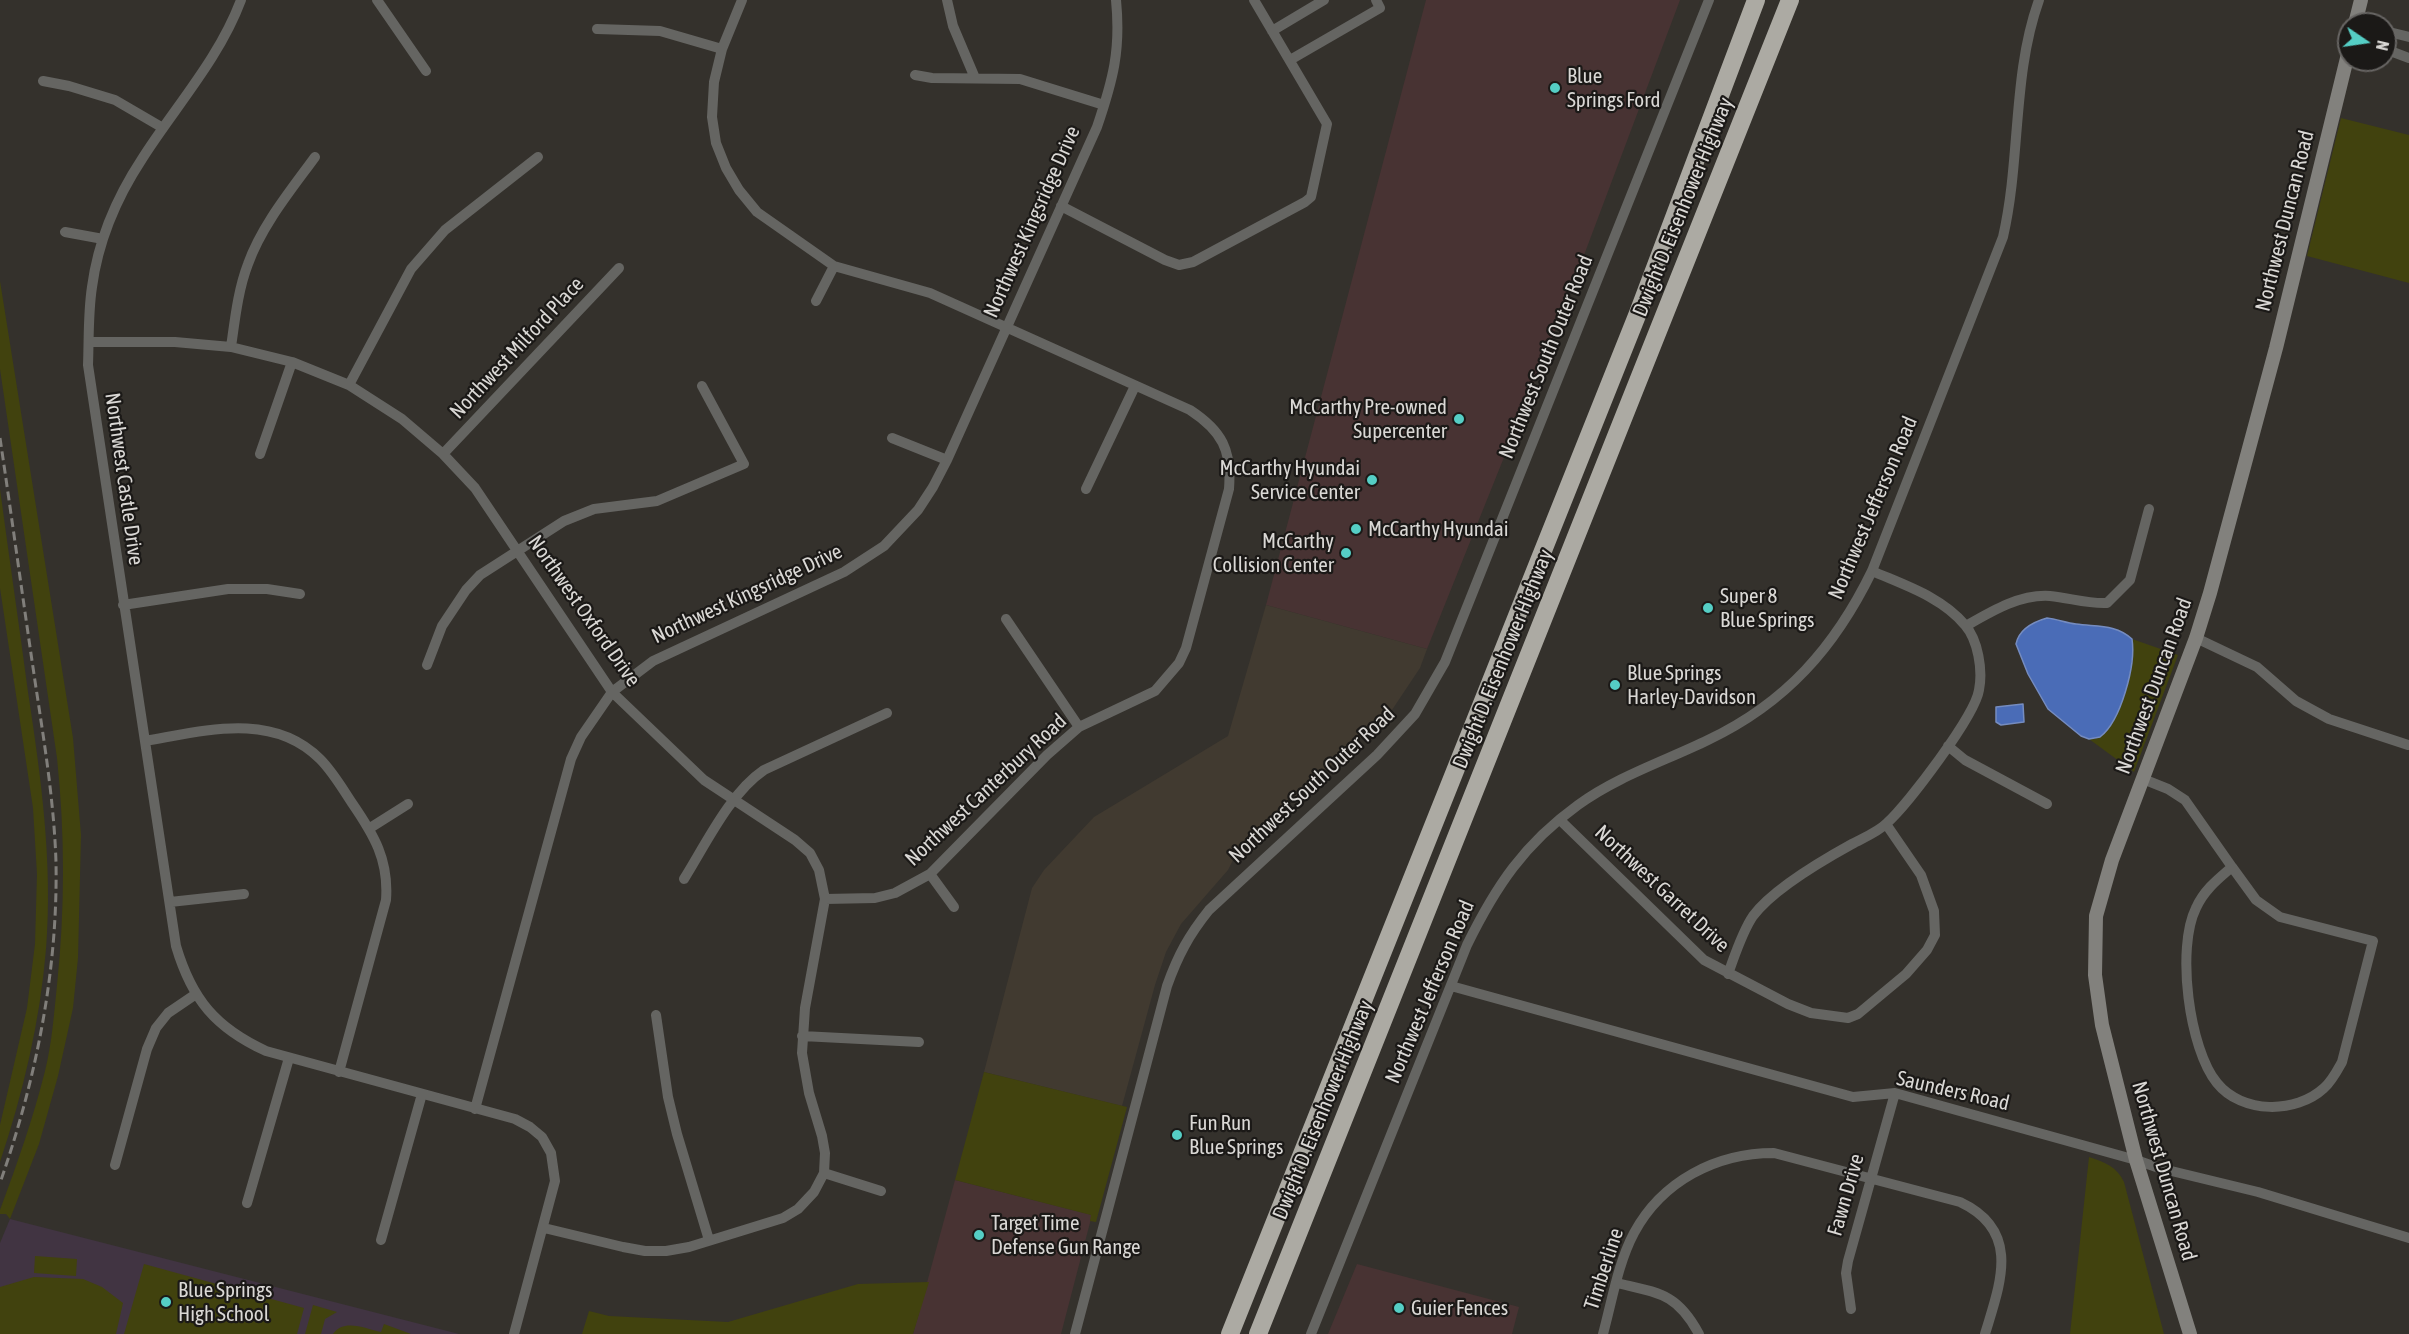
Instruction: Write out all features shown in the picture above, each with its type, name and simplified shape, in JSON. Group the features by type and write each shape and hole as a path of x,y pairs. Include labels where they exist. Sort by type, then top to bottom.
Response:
{"highway":[{"name":"Dwight D. Eisenhower Highway","path":"1230,1334 1633,324 1756,0"},
{"name":"Dwight D. Eisenhower Highway","path":"1258,1334 1790,0"}],"street":[{"name":"Northwest Castle Drive","path":"241,0 215,53 128,182 103,239 92,286 88,365 176,946 184,971 195,994 230,1032 266,1052 339,1072"},
{"path":"377,0 426,71"},
{"name":"Northwest Canterbury Road","path":"742,0 722,49 714,82 712,117 716,142 726,168 739,190 757,212 834,266 930,293 1190,410 1217,431 1228,456 1231,472 1229,489 1186,648 1179,663 1155,691 1079,727 1047,755 930,874 895,893 875,898 825,899"},
{"path":"946,0 953,26 975,78"},
{"name":"Northwest Kingsridge Drive","path":"475,1109 571,759 581,737 612,692 653,661 844,572 884,546 918,510 947,460 1104,105 1113,79 1117,48 1116,0"},
{"path":"1061,206 1179,265 1193,262 1311,197 1327,124 1254,0"},
{"path":"1272,30 1324,0"},
{"path":"1290,60 1380,8 1376,0"},
{"name":"Northwest South Outer Road","path":"1074,1334 1177,956 1209,910 1377,755 1415,714 1430,690 1445,662 1709,0"},
{"name":"Northwest Jefferson Road","path":"1311,1334 1467,945 1486,906 1509,871 1533,844 1579,804 1607,787 1710,740 1776,699 1818,657 1839,630 1872,571 2003,237 2014,178 2022,81 2040,0"},
{"path":"597,29 660,31 722,49"},
{"name":"Northwest Duncan Road","path":"2190,1334 2136,1160 2102,1025 2095,975 2096,916 2103,887 2196,638 2240,487 2344,72"},
{"path":"915,75 932,78 1020,79 1104,105"},
{"path":"42,81 69,86 115,100 163,128"},
{"path":"231,347 241,288 248,263 266,228 315,157"},
{"path":"349,385 411,269 445,230 538,157"},
{"path":"65,232 103,239"},
{"path":"816,301 834,266"},
{"name":"Northwest Milford Place","path":"443,454 620,268"},
{"name":"Northwest Oxford Drive","path":"89,342 175,342 231,347 292,362 349,385 402,419 443,454 475,488 612,692 688,767 795,840 810,853 819,870 825,899 805,1008 802,1053 809,1093 822,1136 824,1173"},
{"path":"260,454 292,362"},
{"path":"427,665 442,626 466,590 480,575 564,520 594,509 657,501 744,464 702,386"},
{"path":"1086,489 1135,386"},
{"path":"892,438 947,460"},
{"path":"1966,626 1998,608 2031,597 2050,596 2092,604 2107,603 2130,580 2149,509"},
{"path":"1728,974 1753,916 1768,900 1824,860 1886,824 1948,746 1970,712 1979,690 1979,660 1966,626 1929,596 1872,571"},
{"path":"123,605 228,589 255,588 300,594"},
{"path":"1006,620 1079,727"},
{"path":"2196,638 2257,667 2296,701 2329,719 2408,745"},
{"path":"684,879 734,799 751,779 764,770 887,713"},
{"path":"145,741 234,727 270,731 289,738 319,758 331,771 370,828 384,861 387,881 386,900 339,1072 515,1119 542,1137 551,1153 555,1181 514,1334"},
{"path":"1948,746 1965,760 2047,804"},
{"path":"2143,779 2169,789 2185,800 2256,900 2280,917 2373,942 2342,1062 2324,1088 2311,1098 2295,1104 2261,1107 2231,1096 2218,1086 2208,1071 2203,1057 2187,994 2185,975 2187,941 2199,901 2213,883 2232,867"},
{"path":"370,828 408,804"},
{"name":"Northwest Garret Drive","path":"1560,820 1704,960 1788,1004 1811,1013 1848,1018 1858,1014 1906,974 1927,950 1935,935 1934,911 1921,874 1886,824"},
{"path":"930,874 954,907"},
{"path":"170,902 244,894"},
{"name":"Saunders Road","path":"1451,986 1853,1097 1895,1093 2159,1168 2259,1192 2409,1238"},
{"path":"115,1165 147,1049 156,1028 168,1013 195,994"},
{"path":"656,1015 672,1116 709,1240"},
{"path":"802,1036 919,1042"},
{"path":"247,1203 289,1058"},
{"name":"Fawn Drive","path":"1851,1309 1846,1273 1895,1093"},
{"path":"381,1240 422,1094"},
{"name":"Timberline","path":"1603,1334 1633,1234 1656,1202 1672,1186 1716,1162 1754,1153 1774,1153 1960,1202 1972,1208 1993,1231 2002,1258 2002,1275 1985,1334"},
{"path":"544,1228 645,1251 689,1247 783,1218 798,1209 814,1192 824,1173 880,1191"},
{"path":"1617,1283 1670,1298 1689,1316 1699,1334"}],"shaded area":[{"path":"1426,0 1680,0 1566,303 1427,649 1266,605"},
{"path":"2341,118 2409,135 2409,283 2307,256"},
{"path":"0,281 73,738 81,835 78,958 73,1008 58,1076 39,1144 10,1219 6,1214 0,1214 0,1210 35,1106 51,1039 60,957 63,871 62,815 57,758 0,369"},
{"path":"0,489 41,788 47,852 48,917 40,1003 35,1030 23,1084 0,1162 0,1125 27,1008 35,944 37,874 33,808 0,588"},
{"path":"1266,605 1427,649 1420,668 1392,710 1239,848 1228,870 1181,924 1166,952 1155,985 1122,1106 984,1072 1032,888 1044,870 1094,817 1228,736"},
{"path":"2132,639 2178,655 2134,772 2089,739 2095,739 2124,693 2132,667"},
{"path":"984,1072 1127,1107 1096,1222 1090,1221 1091,1215 955,1180"},
{"path":"2089,1157 2110,1166 2118,1172 2124,1182 2164,1334 2070,1334"},
{"path":"955,1180 1092,1215 1061,1334 913,1334"},
{"name":"Blue Springs High School","path":"10,1219 459,1334 0,1334 0,1243"},
{"path":"35,1256 77,1259 76,1276 34,1273"},
{"path":"144,1264 304,1308 297,1334 124,1334"},
{"path":"1357,1264 1519,1307 1512,1334 1328,1334"},
{"path":"34,1277 83,1279 102,1287 123,1303 116,1334 0,1334 0,1287"},
{"path":"929,1282 913,1334 582,1334 589,1311 609,1316 728,1322 858,1284"},
{"path":"313,1305 337,1312 325,1319 321,1334 305,1334"},
{"path":"384,1324 411,1334 333,1334 338,1329 349,1326 381,1332"}],"water":[{"path":"2047,618 2113,628 2132,639 2132,663 2125,692 2114,719 2100,737 2089,739 2081,736 2048,709 2028,674 2016,644 2020,634 2027,627"},
{"path":"2023,704 2024,722 2001,725 1996,722 1996,707"}],"railway":[{"path":"0,438 48,771 56,862 53,944 42,1025 24,1105 0,1183"}],"place":[{"name":"Blue Springs Ford","path":"1555,88"},
{"name":"McCarthy Pre-owned Supercenter","path":"1459,419"},
{"name":"McCarthy Hyundai Service Center","path":"1372,480"},
{"name":"McCarthy Hyundai","path":"1356,529"},
{"name":"McCarthy Collision Center","path":"1346,553"},
{"name":"Super 8 Blue Springs","path":"1708,608"},
{"name":"Blue Springs Harley-Davidson","path":"1615,685"},
{"name":"Fun Run Blue Springs","path":"1177,1135"},
{"name":"Target Time Defense Gun Range","path":"979,1235"},
{"name":"Blue Springs High School","path":"166,1302"},
{"name":"Guier Fences","path":"1399,1308"}]}
